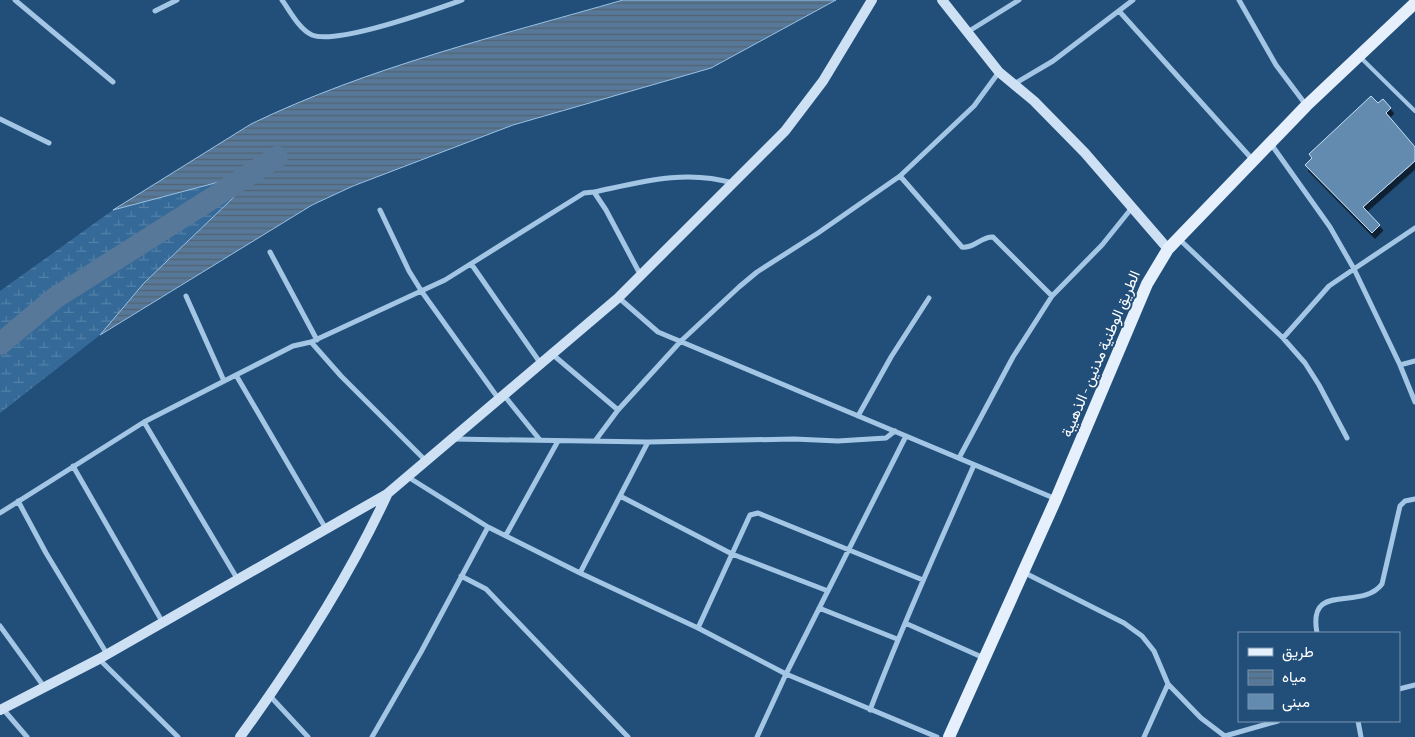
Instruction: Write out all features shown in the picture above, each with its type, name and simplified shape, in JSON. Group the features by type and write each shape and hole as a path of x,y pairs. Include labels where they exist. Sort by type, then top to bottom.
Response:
{"main road":[{"name":"الطريق الوطنية مدنين - الذهيبة","path":"949,737 1056,499 1146,284 1168,249 1306,106 1415,3"}],"street":[{"path":"15,0 113,82"},
{"path":"155,10 177,0"},
{"path":"282,0 304,30 320,37 395,23 462,0"},
{"path":"443,0 446,6"},
{"path":"27,737 1,710 45,689 164,623 387,494 618,298 785,131 822,81 872,0"},
{"path":"942,0 965,33 999,72 1086,153 1131,209 1168,249"},
{"path":"965,33 1019,0"},
{"path":"1014,84 1053,61 1133,0"},
{"path":"1239,0 1276,65 1306,106"},
{"path":"1119,11 1254,160"},
{"path":"595,441 618,410 680,341 757,272 818,234 900,176 974,106 999,72"},
{"path":"0,119 49,144"},
{"path":"1271,144 1330,227 1354,269 1400,365 1415,402"},
{"path":"0,513 144,422 293,346 317,340 387,306 422,292 472,265 584,192 594,192 643,182 698,176 733,183"},
{"path":"900,176 962,247 968,248 987,237 993,237 1052,296"},
{"path":"594,192 606,210 640,274"},
{"path":"959,458 1013,357 1052,296 1102,245 1131,209"},
{"path":"380,210 409,271 422,292 501,396 540,440"},
{"path":"1283,338 1329,286 1415,228"},
{"path":"1178,238 1283,338 1305,363 1347,438"},
{"path":"270,252 317,340"},
{"path":"472,265 541,364"},
{"path":"186,296 224,381"},
{"path":"618,298 658,332 1056,499"},
{"path":"858,416 891,357 929,298"},
{"path":"311,342 352,388 426,461"},
{"path":"552,354 618,410"},
{"path":"1400,365 1415,362"},
{"path":"236,375 327,530"},
{"path":"144,422 239,580"},
{"path":"452,439 648,442 721,439 862,440 886,438 895,431"},
{"path":"757,737 786,674 906,436"},
{"path":"506,535 558,441"},
{"path":"580,573 648,442"},
{"path":"870,710 897,638 974,465"},
{"path":"73,466 164,623"},
{"path":"408,476 488,527 580,573 698,628 786,674 937,737"},
{"path":"240,737 270,696 327,608 359,552 387,494"},
{"path":"620,496 732,554 828,591"},
{"path":"1317,632 1316,613 1321,605 1332,600 1367,596 1376,592 1382,584 1400,506 1405,500 1415,499"},
{"path":"18,500 103,657 178,737"},
{"path":"698,628 750,515 758,512 848,551 923,580"},
{"path":"372,737 488,527"},
{"path":"1023,572 1124,623 1142,636 1154,651 1168,684 1201,718 1226,736 1275,722"},
{"path":"461,576 486,590 628,737"},
{"path":"819,608 897,638"},
{"path":"905,623 985,658"},
{"path":"0,626 45,689"},
{"path":"1144,737 1168,684"},
{"path":"1400,689 1415,685"},
{"path":"270,696 308,737"},
{"path":"1358,722 1361,737"}],"lane":[{"path":"1359,55 1415,111"}],"green space":[{"path":"250,173 234,197 144,283 100,335 0,413 0,291 113,210"}],"water":[{"path":"623,0 836,0 711,68 513,125 353,186 312,205 100,335 144,283 234,197 249,174 113,210 251,124 296,104 341,86 434,54"}],"building":[{"path":"1371,96 1378,103 1383,99 1391,108 1386,113 1415,147 1415,161 1363,207 1380,225 1372,233 1305,165 1312,158 1309,154"}],"waterway":[{"path":"0,344 55,298 277,157"}]}
